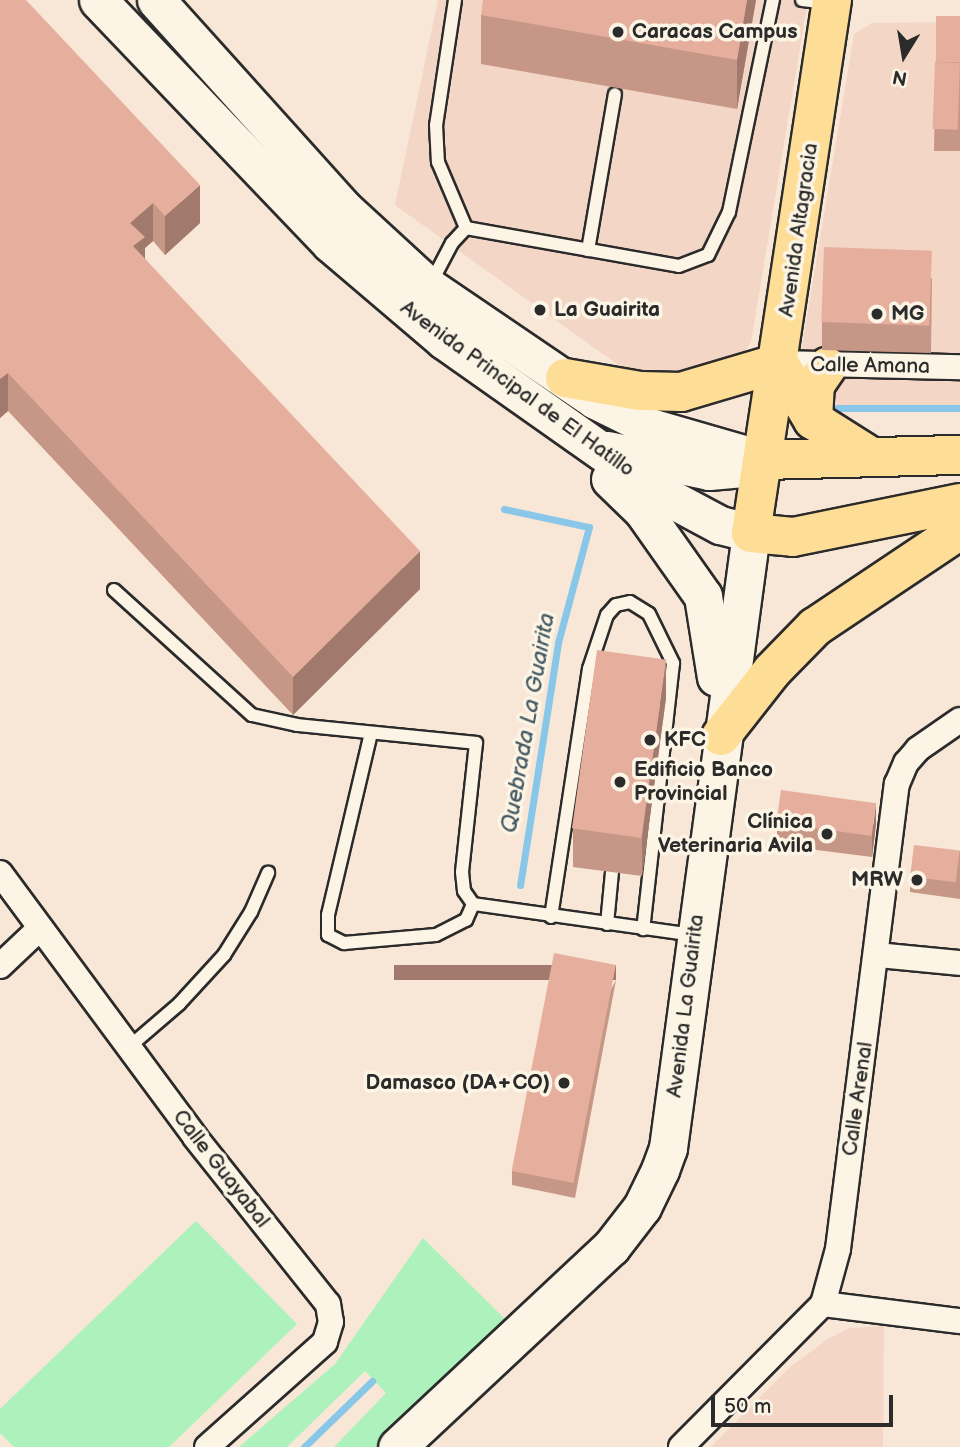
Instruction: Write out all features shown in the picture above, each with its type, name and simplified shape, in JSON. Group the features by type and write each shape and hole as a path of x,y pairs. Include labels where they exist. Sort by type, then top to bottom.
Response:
{"main road":[{"name":"Avenida Principal de El Hatillo","path":"98,0 330,243 444,340 597,449 691,511 751,533 793,537 960,503"},
{"name":"Avenida Principal de El Hatillo","path":"156,0 343,208 429,287 514,348 565,377 595,400 650,427 764,460 960,455"},
{"name":"Avenida Altagracia","path":"764,460 779,363 822,1"},
{"path":"565,377 640,391 681,392 779,363 813,420 873,457"},
{"path":"813,420 815,384 827,367"},
{"path":"721,736 712,636 703,596 643,511 609,478 597,449 626,451 709,471 735,472 764,460"},
{"name":"Avenida La Guairita","path":"397,1447 611,1247 642,1207 668,1148 721,736 764,460"},
{"path":"721,736 772,671 815,626 960,530"}],"street":[{"name":"Calle Amana","path":"779,363 827,367 960,367"},
{"name":"Calle Arenal","path":"681,1447 823,1304 838,1249 878,955 897,784 906,763 918,750 960,720"},
{"name":"Calle Guayabal","path":"0,873 38,930 328,1304 331,1322 325,1342 207,1447"},
{"path":"0,966 38,930"},
{"path":"878,955 960,963"},
{"path":"823,1304 960,1321"}],"lane":[{"path":"455,0 436,125 438,162 466,228"},
{"path":"466,228 679,266 708,255 729,212 772,0"},
{"path":"588,250 615,94"},
{"path":"429,287 452,243 466,228"},
{"path":"114,590 252,715 271,721 476,743 462,872 464,891 473,904 695,936"},
{"path":"551,917 589,669 607,615 616,605 630,602 649,614 673,663 643,929"},
{"path":"371,733 328,915 328,935 344,943 436,935 466,920 473,904"},
{"path":"607,924 612,872"},
{"path":"129,1047 179,1004 223,956 251,912 268,873"}],"shaded area":[{"path":"438,0 808,0 751,342 736,364 690,379 631,374 395,205"},
{"path":"960,22 960,411 813,411 796,383 854,34 872,23"},
{"path":"884,1326 883,1447 711,1447 790,1367 828,1339 849,1328"}],"green space":[{"path":"196,1221 297,1324 169,1447 14,1447 0,1433 0,1409"},
{"path":"423,1238 507,1321 376,1447 334,1447 386,1393 365,1371 287,1447 239,1447 335,1364"}],"building":[{"path":"0,0 26,0 200,185 165,216 153,203 130,223 145,237 133,246 420,551 293,677 8,373 0,379"},
{"path":"483,0 747,0 737,60 481,15"},
{"path":"936,16 960,16 960,62 936,62"},
{"path":"935,62 960,63 958,130 933,129"},
{"name":"MG","path":"824,247 932,251 929,326 821,322"},
{"name":"Edificio Banco Provincial","path":"597,650 666,660 641,838 572,828"},
{"path":"781,790 876,803 871,836 776,823"},
{"path":"914,845 960,851 956,882 910,877"},
{"name":"Damasco (DA+CO)","path":"554,953 616,965 573,1183 512,1171"}],"waterway":[{"name":"Quebrada La Guairita","path":"837,408 960,408"},
{"name":"Quebrada La Guairita","path":"504,509 589,527 558,643 520,885"},
{"name":"Quebrada La Guairita","path":"304,1447 372,1381"}],"place":[{"name":"Caracas Campus","path":"618,32"},
{"name":"La Guairita","path":"540,310"},
{"name":"MG","path":"877,314"},
{"name":"KFC","path":"650,740"},
{"name":"Edificio Banco Provincial","path":"620,782"},
{"name":"Clínica Veterinaria Avila","path":"827,834"},
{"name":"MRW","path":"917,880"},
{"name":"Damasco (DA+CO)","path":"564,1083"}]}
